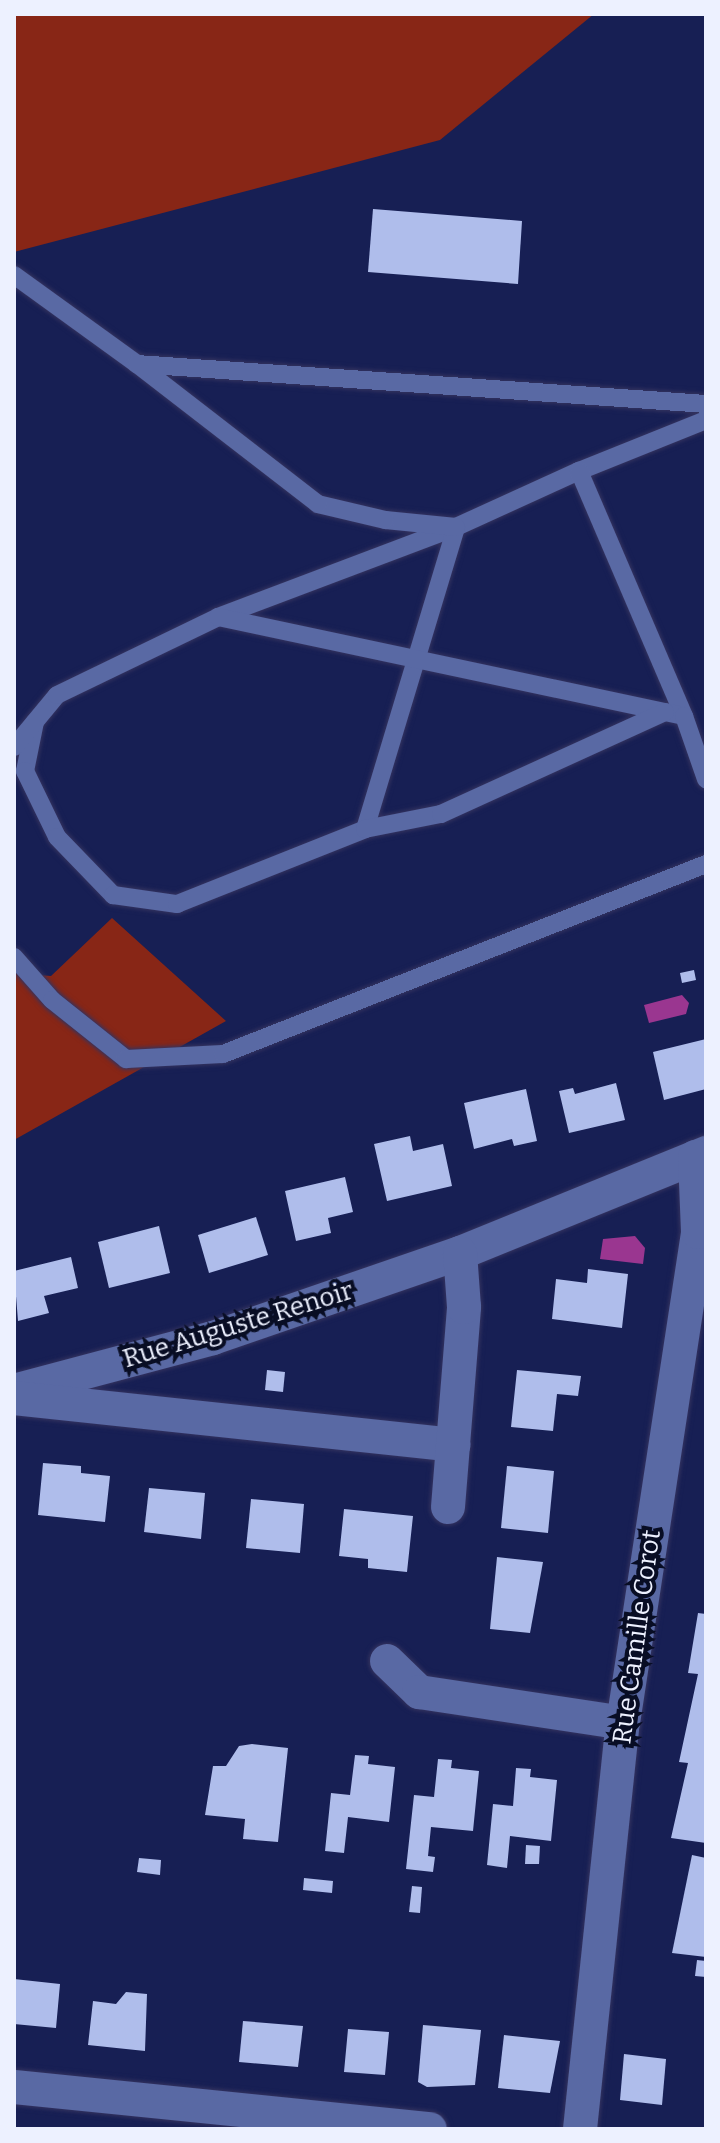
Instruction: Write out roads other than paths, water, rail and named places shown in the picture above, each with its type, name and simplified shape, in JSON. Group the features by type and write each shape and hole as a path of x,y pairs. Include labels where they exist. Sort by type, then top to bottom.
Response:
{"street":[{"name":"Rue Auguste Renoir","path":"14,1391 213,1338 460,1253 700,1155"},
{"name":"Rue Camille Corot","path":"580,2129 623,1723 698,1232 700,1155"},
{"path":"448,1507 464,1307 460,1253"},
{"name":"Rue Auguste Renoir","path":"14,1398 453,1445"},
{"path":"387,1661 419,1692 623,1723"},
{"path":"14,2087 430,2129"}],"lane":[{"path":"14,275 137,364 318,504 385,520 456,527"},
{"path":"137,364 706,404"},
{"path":"14,747 57,695 218,617 456,527 579,471 706,420"},
{"path":"579,471 684,716 706,779"},
{"path":"365,829 412,658 456,527"},
{"path":"218,617 684,716"},
{"path":"35,722 25,771 57,837 113,895 177,904 365,829 441,814 665,712"},
{"path":"14,957 52,1000 126,1059 223,1054 706,864"}]}
